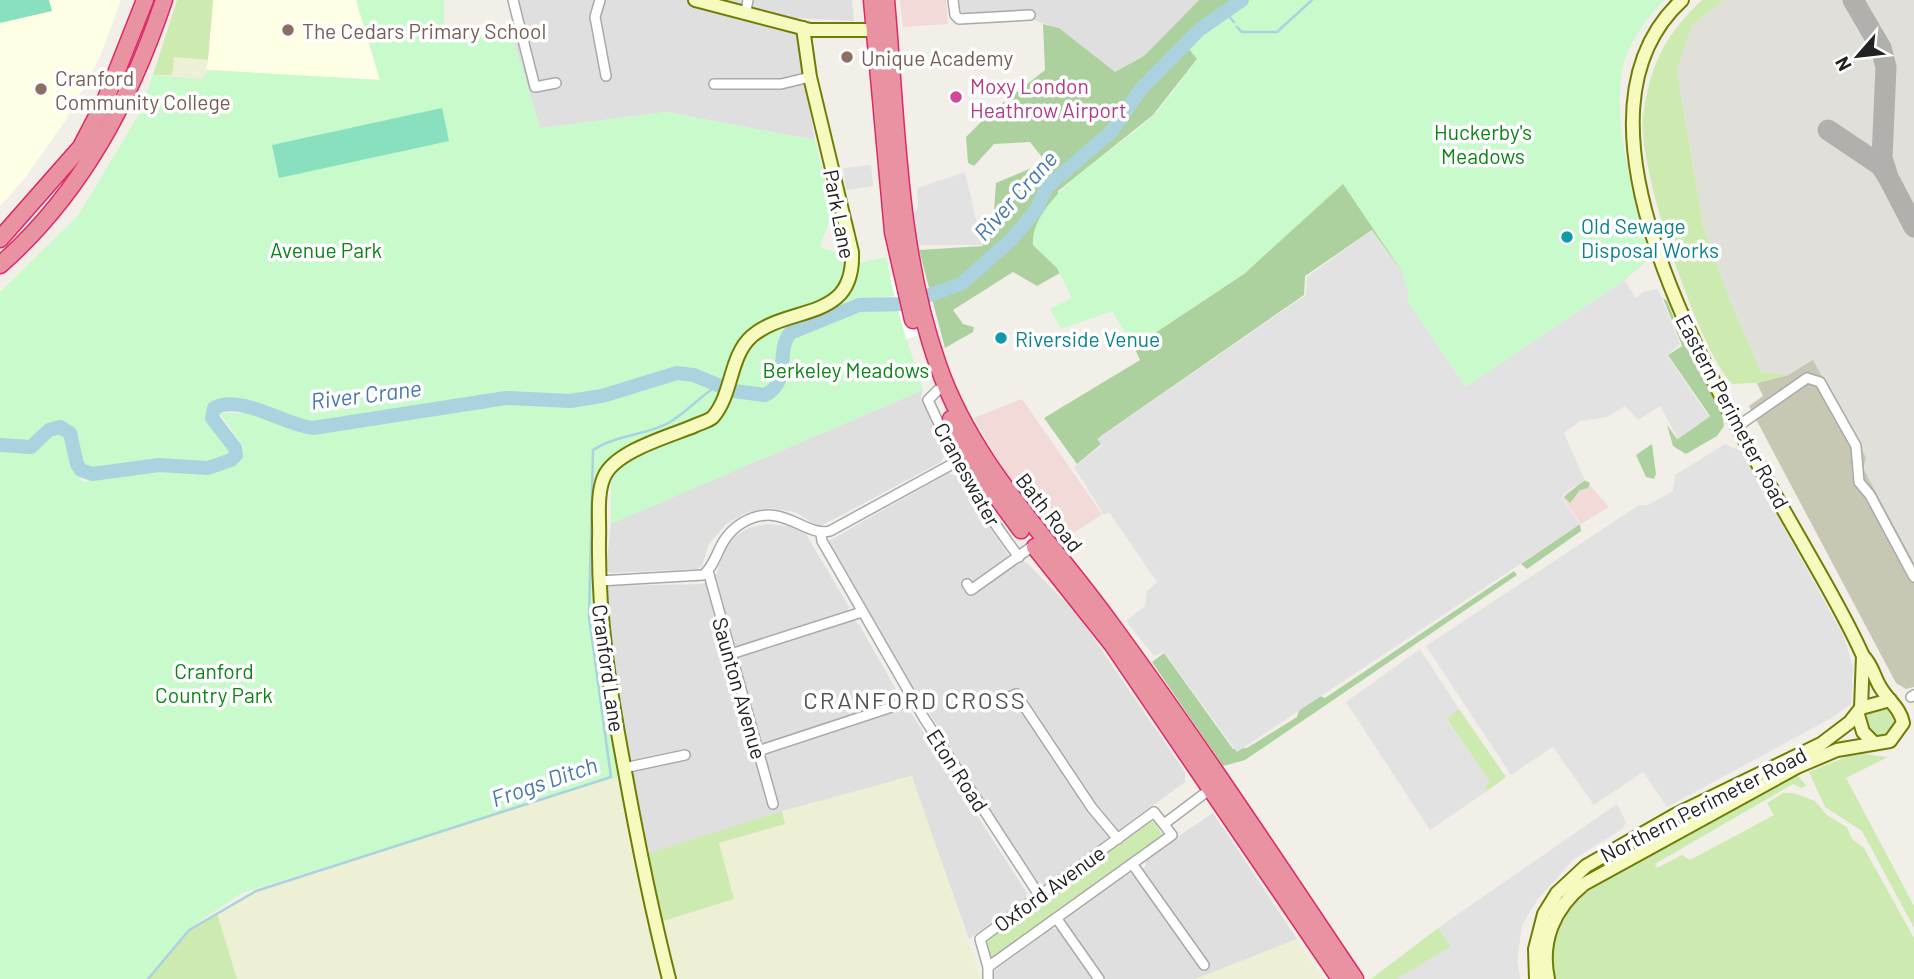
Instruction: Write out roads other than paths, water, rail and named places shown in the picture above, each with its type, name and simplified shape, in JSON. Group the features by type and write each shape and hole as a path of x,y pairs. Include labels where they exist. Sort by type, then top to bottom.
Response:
{"highway":[{"path":"0,239 80,147 105,101 145,0"},
{"path":"0,265 25,243 52,211 101,143 144,59 164,0"},
{"name":"Bath Road","path":"872,0 892,219 938,390 978,468 1038,543 1111,623 1340,979"},
{"name":"Bath Road","path":"886,0 908,279"},
{"name":"Bath Road","path":"915,307 963,419 1038,543"},
{"name":"Bath Road","path":"1216,785 1355,979"}],"street":[{"path":"513,0 536,87 556,83"},
{"path":"600,0 595,17 606,76"},
{"path":"695,0 747,6 803,29 875,30"},
{"path":"953,0 955,15 959,19 1030,15"},
{"name":"Eastern Perimeter Road","path":"1682,0 1654,34 1638,70 1632,107 1633,144 1645,202 1675,299 1738,426 1863,656 1890,700"},
{"name":"Park Lane","path":"712,418 727,391 742,349 753,336 826,305 839,296 849,281 852,252 810,76 803,29"},
{"path":"714,83 780,83 810,76"},
{"path":"1738,426 1807,378 1815,379 1822,385 1854,443 1859,482 1870,495 1914,577"},
{"name":"Craneswater","path":"938,390 928,400 956,462 981,507 1019,557"},
{"name":"Cranford Lane","path":"669,979 649,899 606,665 599,581 600,493 606,472 624,456 712,418"},
{"path":"599,581 693,576 708,571 722,541 751,519 776,516 798,521 821,534 956,462"},
{"name":"Eton Road","path":"821,534 821,541 913,700 1039,895"},
{"path":"971,590 1038,543"},
{"name":"Saunton Avenue","path":"708,571 773,804"},
{"path":"730,654 862,612"},
{"path":"1859,712 1890,700 1901,714 1902,729 1893,740 1874,743 1863,732 1859,712 1863,656"},
{"path":"1007,698 1016,694 1091,808 1118,839"},
{"path":"758,751 913,700"},
{"name":"Northern Perimeter Road","path":"1536,979 1535,949 1540,925 1557,893 1572,878 1619,845 1821,744 1859,712"},
{"name":"Northern Perimeter Road","path":"1548,979 1546,960 1550,929 1564,904 1584,884 1797,767 1837,750 1874,743"},
{"path":"624,768 685,755"},
{"path":"1164,824 1216,785"},
{"name":"Oxford Avenue","path":"1154,812 1172,835 988,967 979,939 1118,839 1154,812"},
{"path":"1133,864 1204,965"},
{"path":"1057,919 1099,979"},
{"path":"988,967 988,979"}],"waterway":[{"name":"River Crane","path":"734,391 765,395 773,389 781,374 784,349 790,333 859,305 904,304 961,284 1011,240 1036,210 1047,187 1111,132 1141,89 1199,30 1242,0"},
{"path":"1237,27 1242,32 1277,32 1312,0"},
{"path":"1226,13 1234,22"},
{"name":"River Crane","path":"0,445 31,447 49,430 60,427 70,433 77,464 81,470 92,474 159,465 208,468 231,460 236,455 235,448 212,418 214,408 225,405 249,407 313,428 506,398 570,401 602,396 677,373 694,375 727,389"},
{"name":"Frogs Ditch","path":"148,979 189,930 256,891 611,777 589,617 593,450 670,422 717,386"}],"place":[{"name":"The Cedars Primary School","path":"288,30"},
{"name":"Unique Academy","path":"847,57"},
{"name":"Cranford Community College","path":"41,89"},
{"name":"Moxy London Heathrow Airport","path":"956,97"},
{"name":"Old Sewage Disposal Works","path":"1567,237"},
{"name":"Riverside Venue","path":"1001,338"}],"district":[{"name":"CRANFORD CROSS","path":"915,699"}],"park label":[{"name":"Huckerby's Meadows","path":"1483,143"},
{"name":"Avenue Park","path":"326,249"},
{"name":"Berkeley Meadows","path":"846,369"},
{"name":"Cranford Country Park","path":"214,682"}]}
